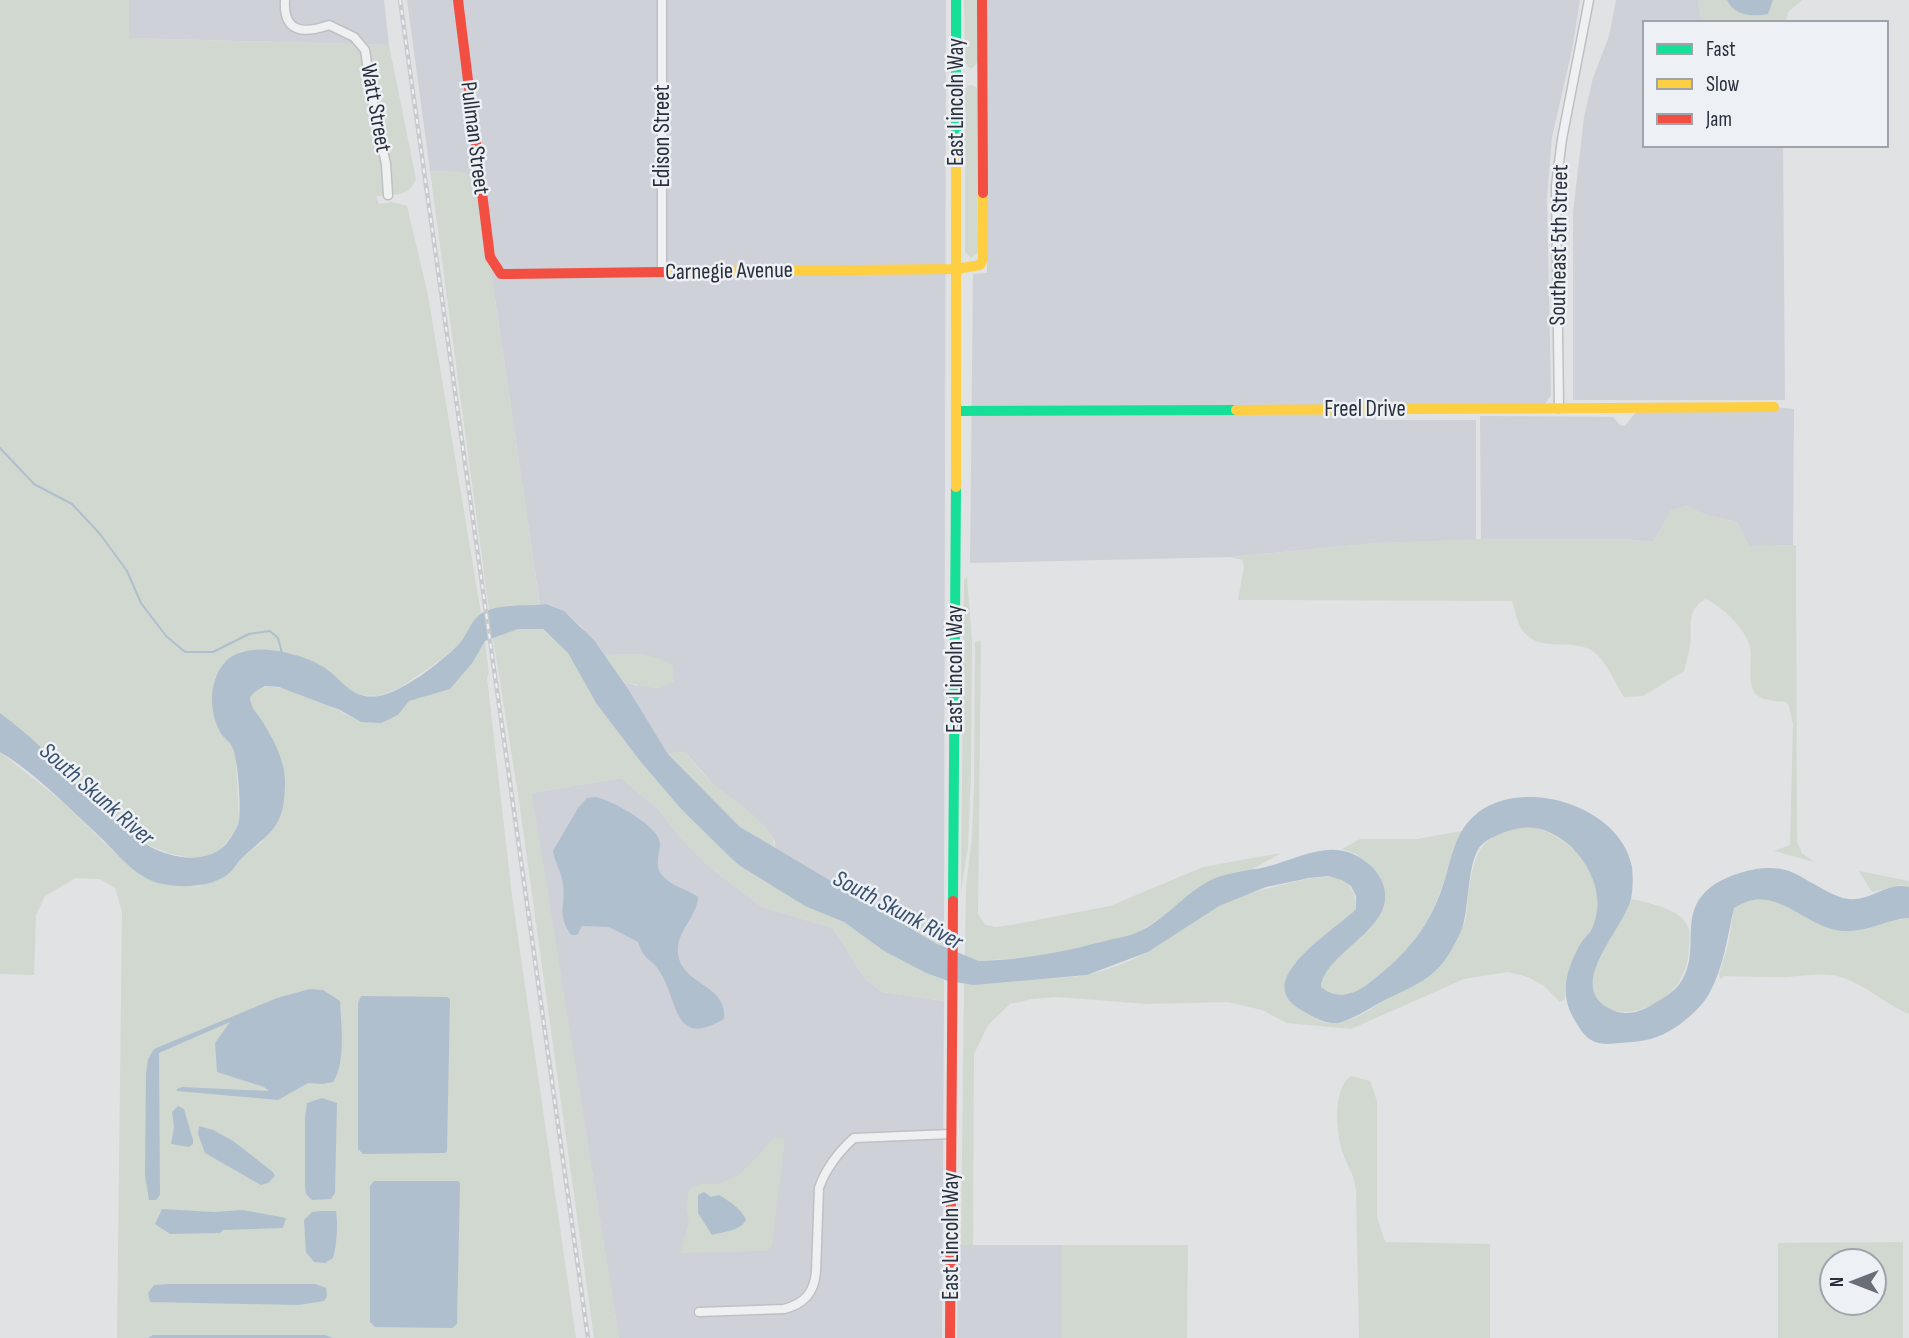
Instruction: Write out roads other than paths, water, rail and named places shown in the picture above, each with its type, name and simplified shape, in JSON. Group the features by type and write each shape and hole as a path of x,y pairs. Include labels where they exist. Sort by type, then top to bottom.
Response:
{"street":[{"name":"Watt Street","path":"285,0 284,12 293,26 301,31 329,25 354,37 365,50 386,164 388,195"},
{"name":"Pullman Street","path":"458,0 490,257 501,274"},
{"name":"Edison Street","path":"662,0 662,272"},
{"name":"East Lincoln Way","path":"950,1338 956,0"},
{"path":"956,269 980,265 983,259 982,0"},
{"name":"Southeast 5th Street","path":"1559,408 1556,186 1562,139 1589,0"},
{"name":"Carnegie Avenue","path":"501,274 956,269"},
{"name":"Freel Drive","path":"956,411 1774,407"},
{"path":"699,1312 784,1309 793,1307 810,1294 815,1283 819,1188 823,1177 854,1138 951,1135"}],"water":[{"path":"1727,0 1773,0 1768,14 1756,15 1739,12"},
{"name":"South Skunk River","path":"546,604 564,611 594,640 668,754 740,827 937,944 979,961 1043,955 1129,936 1156,922 1200,887 1216,878 1266,867 1317,851 1342,851 1354,854 1373,868 1385,893 1384,907 1377,919 1333,963 1321,987 1333,994 1351,993 1369,983 1395,961 1425,925 1439,896 1458,838 1467,824 1492,804 1515,798 1540,798 1565,803 1589,813 1609,827 1624,845 1632,867 1631,899 1600,957 1594,972 1593,986 1597,999 1615,1011 1630,1013 1641,1010 1676,988 1688,968 1692,918 1696,906 1715,884 1738,873 1764,868 1785,870 1848,899 1864,898 1893,887 1909,887 1909,918 1862,930 1845,931 1831,929 1777,903 1749,901 1734,908 1714,983 1704,1002 1690,1016 1655,1038 1636,1042 1599,1043 1582,1031 1566,998 1572,961 1592,928 1596,915 1594,882 1584,862 1563,840 1544,830 1523,828 1496,836 1479,848 1469,883 1462,930 1443,963 1427,978 1355,1017 1338,1023 1322,1021 1298,1008 1287,996 1285,983 1291,969 1303,955 1356,909 1356,896 1351,886 1328,876 1266,887 1219,906 1148,952 1087,975 974,985 948,981 884,951 844,922 805,906 740,866 682,810 640,761 596,703 568,653 543,629 518,629 485,641 473,662 450,689 409,701 398,715 381,723 361,722 340,710 279,687 265,686 256,691 250,697 251,704 274,742 283,764 283,808 280,818 269,833 229,873 210,883 179,886 159,883 143,876 50,790 0,752 0,713 141,841 158,851 179,857 210,855 227,843 237,826 240,814 234,752 217,726 212,707 216,677 226,661 236,654 248,651 289,653 325,668 355,693 369,697 379,696 410,683 442,660 458,645 476,618 484,612 506,606"},
{"path":"596,797 623,808 652,829 660,843 658,863 661,874 669,882 698,897 694,912 680,939 678,954 687,973 719,999 724,1019 695,1029 686,1025 675,1008 660,972 643,953 638,942 609,927 582,926 577,935 571,935 566,927 562,881 553,851 578,808 587,798"},
{"path":"310,989 323,990 340,1001 341,1054 333,1082 308,1083 278,1100 177,1091 182,1087 269,1091 217,1072 215,1043 230,1022 159,1053 160,1195 156,1200 149,1200 145,1175 146,1074 148,1059 154,1049 277,998"},
{"path":"361,996 450,999 445,1153 363,1154 358,1149 358,1003"},
{"path":"322,1098 337,1103 335,1193 331,1199 312,1200 306,1194 305,1185 305,1118 307,1103"},
{"path":"178,1106 184,1109 193,1140 189,1147 171,1144 174,1127 172,1112"},
{"path":"199,1126 233,1141 275,1176 268,1183 261,1185 205,1153 198,1134"},
{"path":"374,1181 460,1183 457,1324 452,1328 375,1327 370,1322 370,1186"},
{"path":"704,1192 711,1197 719,1195 727,1200 746,1220 735,1229 712,1235 698,1213 698,1195"},
{"path":"162,1209 214,1212 243,1210 286,1218 283,1228 170,1234 155,1224"},
{"path":"336,1211 337,1217 333,1258 325,1263 314,1262 306,1252 304,1220 312,1212"},
{"path":"315,1284 326,1288 327,1296 324,1301 298,1305 150,1302 148,1293 154,1285"},
{"path":"153,1335 325,1335 333,1338 148,1338"}],"waterway":[{"path":"0,448 34,484 72,504 100,534 127,571 141,603 166,636 185,652 213,652 249,634 270,631 278,638 282,653"}],"railway":[{"path":"400,0 588,1338"}]}
